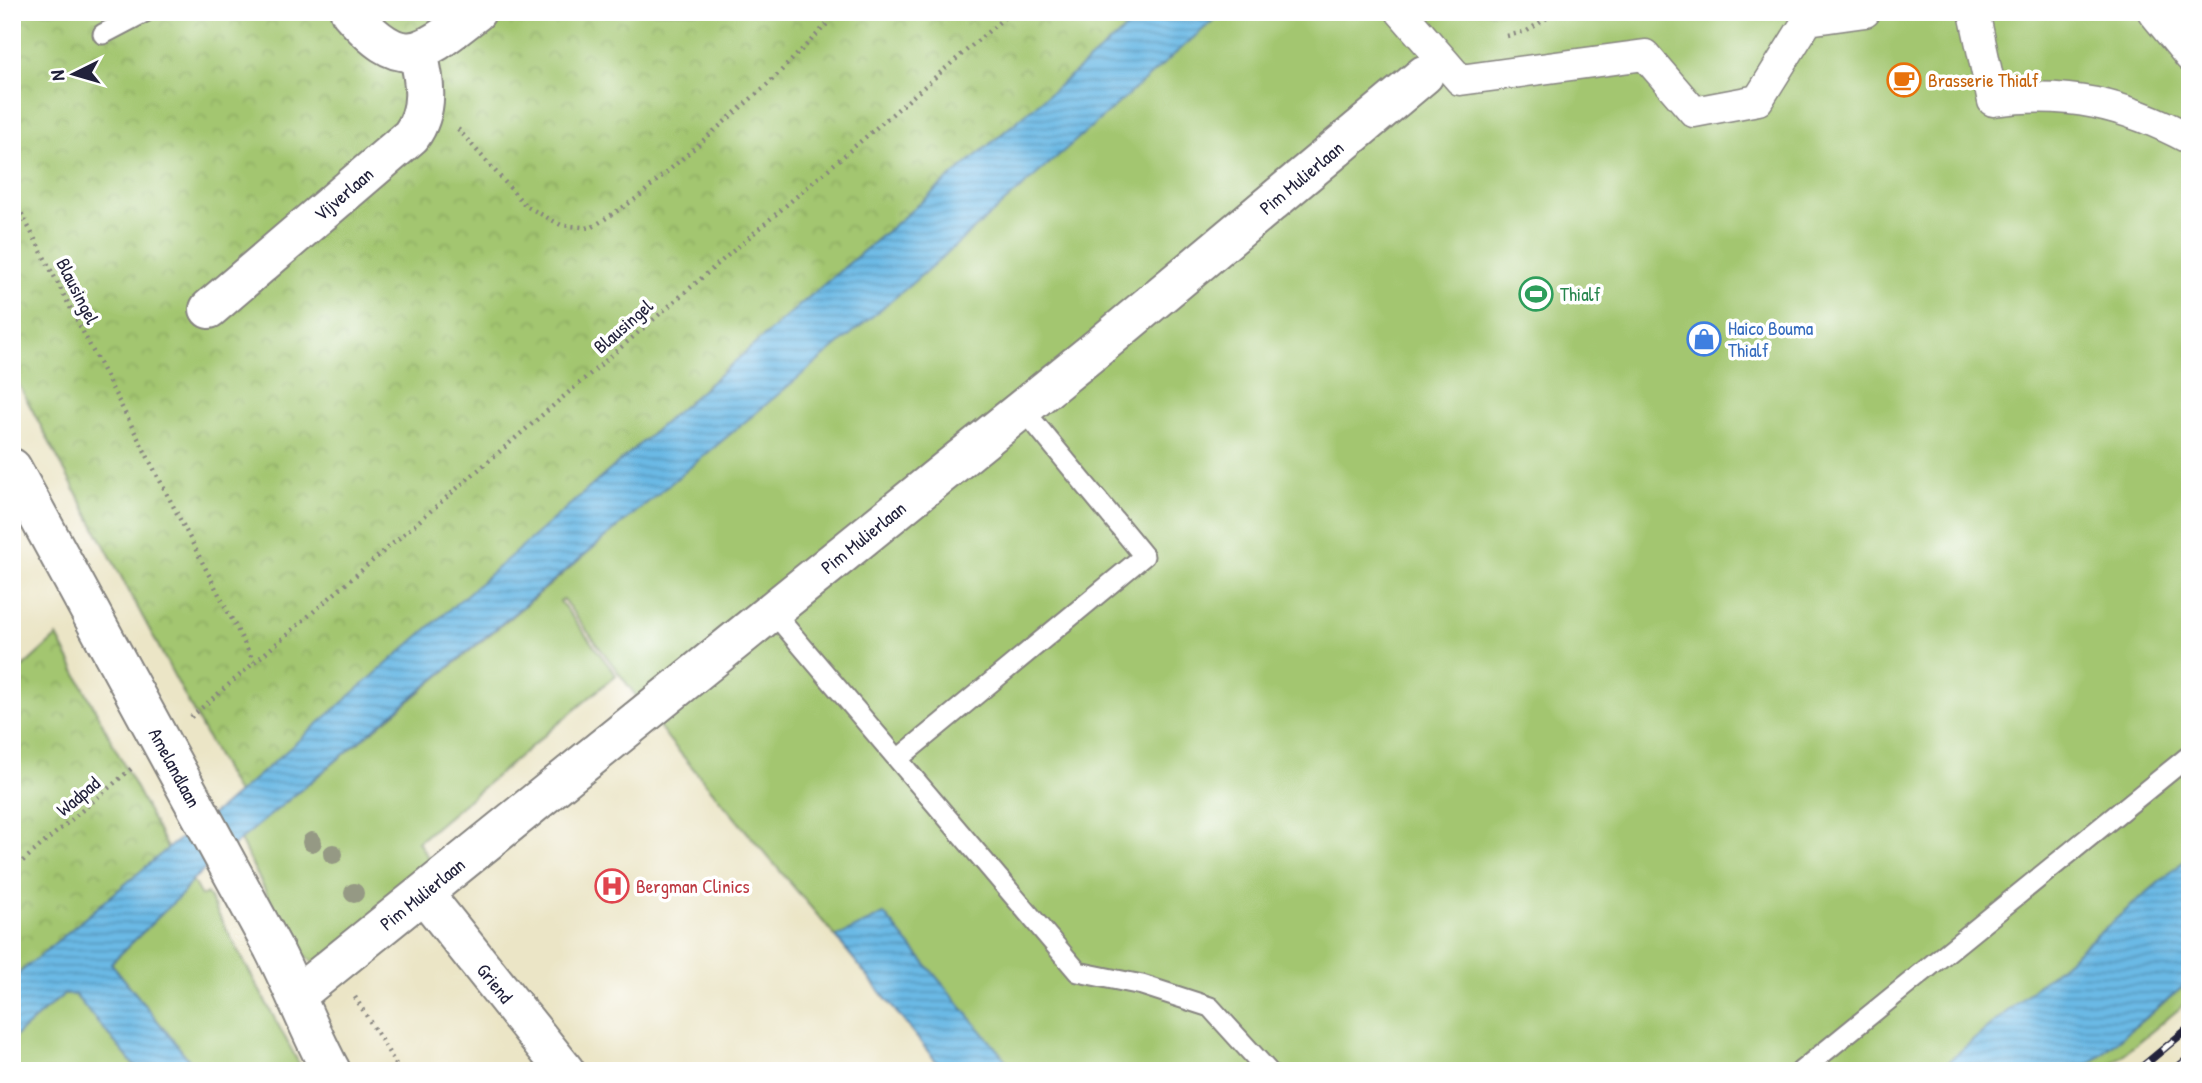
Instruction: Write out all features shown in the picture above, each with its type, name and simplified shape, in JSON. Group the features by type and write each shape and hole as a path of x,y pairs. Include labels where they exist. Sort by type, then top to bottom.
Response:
{"street":[{"path":"350,12 383,46 418,52 435,44 476,12"},
{"path":"1401,12 1460,80 1645,55 1694,112 1758,100 1808,20 1864,12"},
{"path":"1974,12 1993,101 2030,96 2064,96 2118,108 2190,139"},
{"path":"2153,12 2190,57"},
{"name":"Vijverlaan","path":"209,309 411,136 420,120 425,92 418,52"},
{"name":"Pim Mulierlaan","path":"300,1007 424,894 1023,409 1424,75"},
{"name":"Amelandlaan","path":"12,468 223,857 331,1071"},
{"name":"Griend","path":"424,894 565,1071"}],"lane":[{"path":"103,34 145,12"},
{"path":"898,759 1144,556 1023,409"},
{"path":"772,611 1078,972 1142,985 1210,1007 1268,1071"},
{"path":"1801,1071 2190,755"}],"path":[{"path":"425,92 526,206 561,225 591,228 637,198 769,83 830,21 834,12"},
{"name":"Blausingel","path":"161,743 1011,12"},
{"name":"Blausingel","path":"12,195 254,662"},
{"name":"Wadpad","path":"12,870 161,743"},
{"path":"300,1007 348,986 400,1071"}],"green space":[{"path":"12,12 1178,12 242,803 12,372"},
{"name":"Thialf","path":"1218,12 2190,12 2190,902 1990,1071 944,1071 836,937 670,741 563,599 560,601 616,675 418,842 435,868 315,964 292,945 240,840 551,584"},
{"path":"57,636 179,871 12,1009 12,677"},
{"path":"192,880 201,896 207,893 303,1071 198,1071 111,963 183,893"},
{"path":"2190,981 2190,1000 2103,1071 2081,1071"},
{"path":"63,995 75,995 139,1071 12,1071 12,1039"}],"water":[{"path":"1146,12 1223,12 909,286 192,880 183,893 111,963 198,1071 139,1071 75,995 63,995 12,1039 12,979 173,844 222,807 809,297"},
{"path":"2190,856 2190,981 2081,1071 1937,1071"},
{"path":"884,914 1015,1071 944,1071 836,937"}],"railway":[{"path":"2137,1071 2190,1027"},
{"path":"2173,1071 2190,1057"}],"place":[{"name":"Brasserie Thialf","path":"1904,80"},
{"name":"Thialf","path":"1536,294"},
{"name":"Haico Bouma Thialf","path":"1704,339"},
{"name":"Bergman Clinics","path":"612,886"}]}
